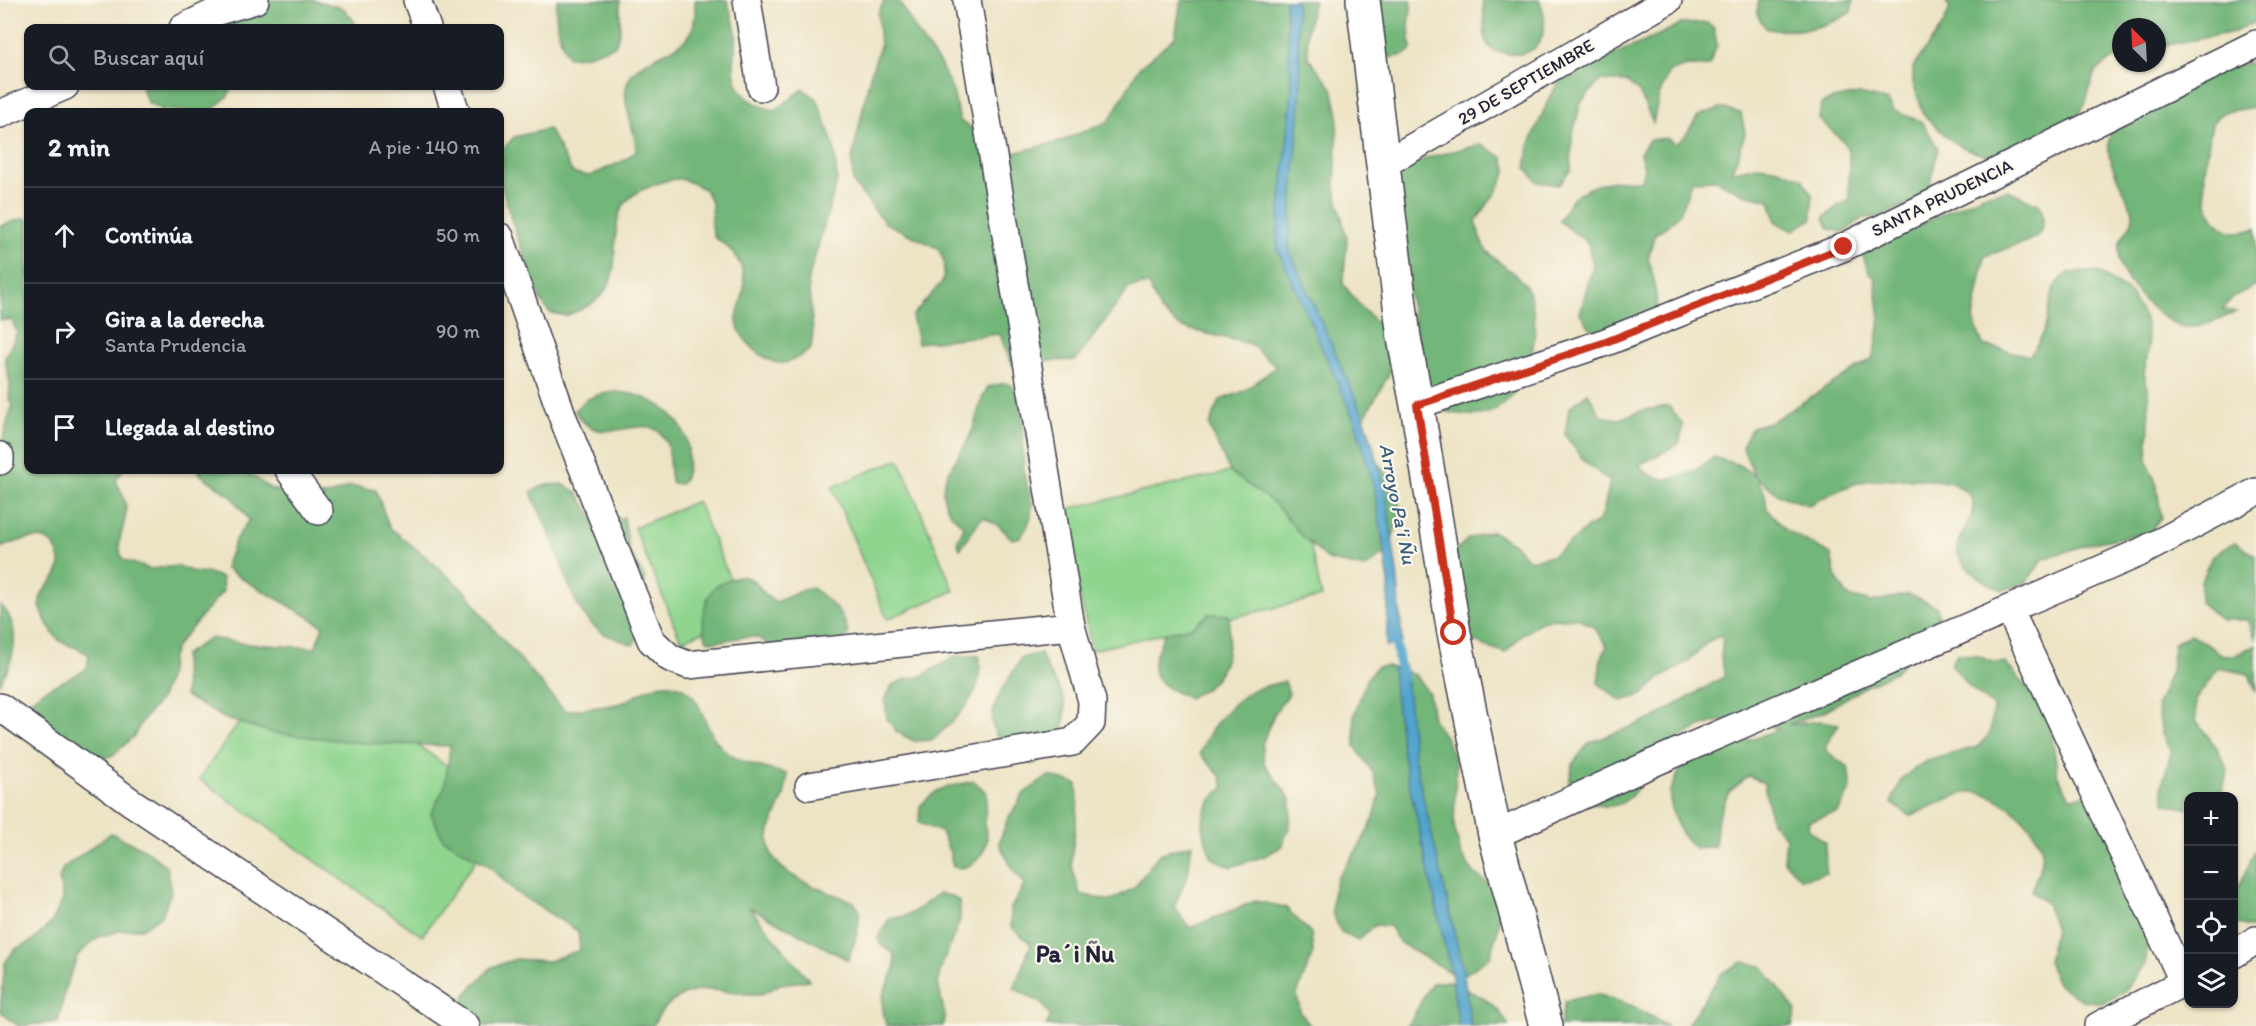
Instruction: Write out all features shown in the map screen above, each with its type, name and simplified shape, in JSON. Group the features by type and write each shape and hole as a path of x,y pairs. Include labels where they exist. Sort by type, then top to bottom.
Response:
{"main road":[{"path":"1363,0 1404,339 1454,633 1495,835 1546,1026"}],"street":[{"path":"189,24 216,6 255,0"},
{"path":"417,0 426,24"},
{"path":"747,0 762,87"},
{"path":"809,786 1073,742 1091,723 1092,701 1071,626 967,0"},
{"name":"29 DE SEPTIEMBRE","path":"1384,164 1668,0"},
{"name":"SANTA PRUDENCIA","path":"1417,405 1606,342 1844,247 2256,44"},
{"path":"30,108 45,105 61,90"},
{"path":"448,90 455,108"},
{"path":"0,114 24,109"},
{"path":"504,248 563,418 651,640 670,658 688,665 1071,626"},
{"path":"0,456 0,461"},
{"path":"292,474 319,512"},
{"path":"1495,835 1655,762 2139,553 2256,492"},
{"path":"2008,609 2184,977"},
{"path":"0,707 131,802 466,1026"},
{"path":"2238,951 2256,940"},
{"path":"2098,1026 2184,982"}],"green space":[{"path":"262,0 313,0 343,8 355,22 355,24 206,24"},
{"path":"557,0 620,0 620,31 615,46 584,56 568,57 558,29"},
{"path":"695,0 727,0 736,32 735,78 742,92 760,106 776,110 803,89 817,99 834,146 837,181 808,280 813,332 811,349 790,362 775,362 760,354 747,342 738,328 737,315 744,288 742,270 735,255 714,237 711,221 712,204 705,189 684,180 675,179 644,189 630,198 622,208 618,220 612,275 607,288 594,302 565,316 549,312 540,299 511,219 504,193 504,148 514,137 548,129 573,173 590,176 623,161 636,151 626,96 630,78 636,69 646,62 686,39 694,25"},
{"path":"885,0 898,0 921,39 940,64 953,92 960,121 1013,153 1059,142 1109,121 1139,68 1175,37 1181,0 1314,0 1307,31 1308,57 1332,88 1338,115 1335,188 1347,240 1343,284 1361,307 1391,337 1389,374 1364,418 1371,456 1398,485 1400,513 1389,550 1365,568 1328,560 1300,534 1275,504 1230,472 1209,426 1220,400 1244,391 1276,367 1250,344 1180,327 1160,310 1148,284 1129,288 1076,360 1010,362 1000,334 918,343 912,316 943,281 944,261 938,248 885,223 853,183 852,159 870,76 880,46 878,13"},
{"path":"1366,0 1412,0 1409,26 1411,50 1405,55 1383,59"},
{"path":"1483,0 1539,0 1544,14 1544,30 1538,44 1521,54 1492,50 1485,40"},
{"path":"1759,0 1853,0 1851,12 1841,18 1821,26 1790,30 1767,29 1758,16"},
{"path":"1945,0 2256,0 2256,22 2234,32 2166,45 2166,18 2112,18 2112,60 2094,74 2085,105 2057,145 2007,161 1962,147 1948,138 1924,115 1913,83 1913,67 1943,25 1950,8"},
{"path":"1708,23 1714,28 1717,45 1709,66 1687,66 1669,72 1659,96 1653,123 1639,92 1626,82 1601,80 1581,102 1572,137 1571,169 1559,185 1538,182 1526,168 1529,146 1550,96 1561,79 1586,59 1609,56 1681,24"},
{"path":"2256,62 2256,107 2224,112 2212,123 2204,177 2207,204 2212,216 2221,226 2229,231 2238,232 2256,228 2256,285 2233,297 2223,310 2236,312 2200,326 2179,325 2168,320 2146,302 2122,269 2119,260 2119,244 2130,225 2133,213 2110,159 2111,130 2116,119 2234,64"},
{"path":"143,90 231,90 228,96 214,108 158,108 148,103"},
{"path":"1859,94 1888,101 1894,111 1922,122 1938,148 1928,195 1881,217 1863,218 1845,232 1829,229 1824,218 1836,207 1849,200 1849,153 1844,142 1819,119 1821,104 1832,99"},
{"path":"1720,108 1741,113 1745,133 1731,172 1756,166 1775,168 1802,178 1812,195 1812,219 1792,231 1776,222 1770,200 1743,194 1716,180 1691,181 1686,199 1676,218 1655,234 1648,258 1657,305 1646,338 1628,349 1612,343 1594,332 1580,313 1593,265 1588,243 1559,221 1572,200 1587,189 1613,181 1641,181 1644,168 1640,153 1649,140 1666,138 1676,144 1685,136 1698,116"},
{"path":"1482,144 1503,158 1507,171 1476,221 1479,235 1489,253 1526,286 1533,307 1534,340 1526,372 1509,399 1491,412 1468,415 1439,410 1425,381 1389,184 1403,167 1430,157"},
{"path":"2008,190 2040,205 2043,223 2039,234 2034,238 1985,256 1973,318 1983,345 2030,356 2044,332 2054,287 2067,273 2098,272 2130,293 2145,319 2149,346 2144,373 2148,388 2147,459 2157,486 2161,517 2151,532 2092,543 2043,559 2025,584 2002,590 1971,571 1959,557 1957,548 1959,540 1970,519 1973,502 1964,490 1957,486 1921,479 1866,481 1808,505 1781,496 1757,478 1765,494 1767,509 1787,531 1831,554 1836,578 1848,596 1872,602 1909,594 1936,606 1942,624 1895,672 1866,686 1823,712 1788,725 1820,721 1839,724 1825,746 1827,752 1848,767 1851,788 1838,812 1809,821 1808,829 1825,842 1826,873 1801,879 1784,861 1786,837 1771,822 1764,783 1749,776 1729,792 1718,817 1715,846 1695,848 1681,833 1673,815 1669,793 1680,770 1705,749 1757,738 1778,729 1761,723 1727,720 1696,729 1667,749 1626,801 1607,806 1583,801 1569,782 1573,763 1589,743 1654,718 1725,676 1721,658 1723,635 1709,641 1687,662 1662,677 1642,695 1621,701 1598,683 1601,659 1607,646 1594,627 1578,618 1544,620 1521,636 1505,653 1469,640 1454,552 1468,539 1492,531 1514,544 1529,560 1551,556 1586,528 1598,522 1603,513 1610,482 1584,461 1565,435 1569,408 1588,393 1601,416 1619,419 1644,410 1669,406 1683,425 1679,444 1639,465 1647,473 1657,478 1676,478 1687,474 1714,457 1739,465 1754,475 1742,446 1752,427 1771,422 1872,359 1880,318 1875,278 1869,272 1863,256 1866,249 1983,195"},
{"path":"24,219 24,474 120,474 116,480 124,497 126,508 119,546 123,560 150,569 178,566 196,573 209,573 222,578 223,591 177,645 160,700 142,721 135,735 115,754 101,760 58,762 25,719 27,707 32,699 46,689 87,668 89,655 60,641 50,628 41,609 40,602 43,592 57,575 60,567 59,556 52,544 46,540 32,538 0,548 0,449 12,406 9,399 10,384 5,358 17,333 12,320 0,320 0,226"},
{"path":"1005,383 1013,386 1023,419 1024,472 1032,504 1030,520 1020,537 1012,539 999,526 984,517 960,549 957,542 964,527 951,514 945,502 943,491 945,481 967,441 988,387"},
{"path":"616,392 643,397 666,410 676,419 687,443 687,468 681,484 672,483 666,443 656,429 634,427 610,431 597,430 586,424 575,411 588,399"},
{"path":"1291,458 1322,597 1092,650 1061,510"},
{"path":"899,459 954,591 887,619 832,487"},
{"path":"250,474 271,489 309,498 332,494 350,486 376,490 389,527 469,595 485,619 565,711 622,703 665,684 671,684 690,693 714,738 727,752 751,764 787,774 783,798 770,831 769,846 774,859 797,878 854,902 860,911 857,935 848,960 749,907 809,980 781,984 760,994 704,990 685,994 663,1010 653,1026 455,1026 465,995 492,967 516,959 549,961 580,950 578,931 515,892 491,867 443,839 431,814 445,786 450,746 365,743 273,733 226,719 185,696 184,655 210,638 249,644 315,648 323,626 225,568 236,538 249,520 232,497 201,475"},
{"path":"562,484 577,492 594,519 610,523 624,517 629,551 645,579 641,631 633,645 598,630 581,610 570,588 557,551 531,492 545,485"},
{"path":"697,501 745,614 681,641 634,528"},
{"path":"2235,542 2256,556 2256,640 2248,620 2221,620 2200,602 2201,581 2212,556"},
{"path":"738,576 752,580 766,596 776,602 812,588 830,602 840,614 848,635 821,660 803,667 794,666 784,660 756,638 707,640 703,620 708,597 716,586"},
{"path":"0,604 12,622 14,642 10,663 0,683"},
{"path":"1209,614 1229,615 1227,653 1216,679 1207,688 1189,698 1165,686 1159,680 1155,673 1155,657 1165,633 1192,627"},
{"path":"2191,634 2223,655 2236,655 2256,644 2256,693 2249,674 2218,668 2196,699 2196,721 2217,748 2228,771 2222,792 2184,792 2184,808 2164,803 2162,785 2171,753 2162,733 2157,705 2171,671 2174,643"},
{"path":"1041,653 1062,694 1065,717 1054,749 1033,764 1017,759 1005,750 994,730 992,718 1000,695 1021,658"},
{"path":"288,654 511,811 422,936 199,779"},
{"path":"1957,654 1975,655 1996,663 2005,663 2035,696 2050,723 2058,776 2070,797 2096,795 2121,805 2116,861 2118,875 2127,904 2149,938 2145,964 2124,992 2103,1003 2082,1000 2057,984 2048,961 2055,930 2046,903 2031,891 2042,860 2041,849 2037,837 2018,815 2007,805 1982,793 1964,793 1910,816 1891,803 1902,778 1926,761 1977,747 1990,734 1993,707 1968,685 1951,664"},
{"path":"956,656 979,656 981,669 979,681 968,703 933,740 914,741 897,732 887,719 885,700 892,685 906,679 920,677"},
{"path":"1387,666 1414,674 1429,693 1433,719 1446,738 1456,764 1454,826 1461,855 1475,874 1502,893 1498,928 1490,957 1464,975 1451,973 1400,943 1389,926 1375,925 1358,940 1341,932 1332,912 1333,891 1338,876 1359,847 1374,818 1380,793 1372,771 1355,746 1354,716 1366,680 1376,667"},
{"path":"1285,681 1289,694 1275,712 1262,744 1264,763 1291,800 1290,827 1281,847 1265,856 1231,867 1212,858 1205,838 1203,820 1205,811 1215,795 1224,788 1221,777 1200,754 1212,729 1238,701 1249,692"},
{"path":"1049,776 1077,784 1078,803 1071,863 1080,894 1110,901 1134,888 1159,854 1192,844 1188,874 1174,907 1190,928 1255,901 1285,907 1311,933 1313,953 1297,994 1300,1011 1310,1026 1046,1026 1051,1016 1041,1003 1014,988 1031,944 1011,927 1011,908 1025,884 1013,870 999,843 1007,820 1024,793"},
{"path":"974,781 987,793 985,829 987,841 975,862 965,867 953,867 941,832 919,823 920,806 940,790"},
{"path":"111,833 144,849 167,867 171,892 162,915 143,928 123,930 98,937 78,955 66,986 58,1022 18,1026 0,1011 5,963 15,949 32,941 51,923 63,900 59,879 63,868"},
{"path":"2256,849 2256,929 2238,924 2238,888"},
{"path":"938,894 952,896 960,902 960,920 940,970 938,984 945,1016 943,1026 886,1026 882,1000 894,971 895,961 894,954 881,945 878,938 890,917 897,918 910,914"},
{"path":"1742,962 1762,966 1796,1011 1792,1026 1686,1026 1722,973"},
{"path":"1448,981 1475,993 1490,1003 1509,1026 1407,1026 1432,983"},
{"path":"1597,994 1633,1006 1667,1026 1560,1026 1565,1001"}],"water":[{"path":"1285,0 1296,0 1301,88 1289,249 1366,422 1385,486 1398,579 1402,642 1386,647 1389,583 1375,491 1356,424 1278,250 1277,238 1292,92"},
{"path":"1405,666 1414,757 1463,969 1471,1026 1459,1026 1451,973 1403,756 1392,668"}],"waterway":[{"name":"Arroyo Pa'i Ñu","path":"1394,632 1402,679"}],"district":[{"name":"Pa´i Ñu","path":"1075,953"}],"route":[{"path":"1454,633 1417,405 1606,342 1844,247"}]}
